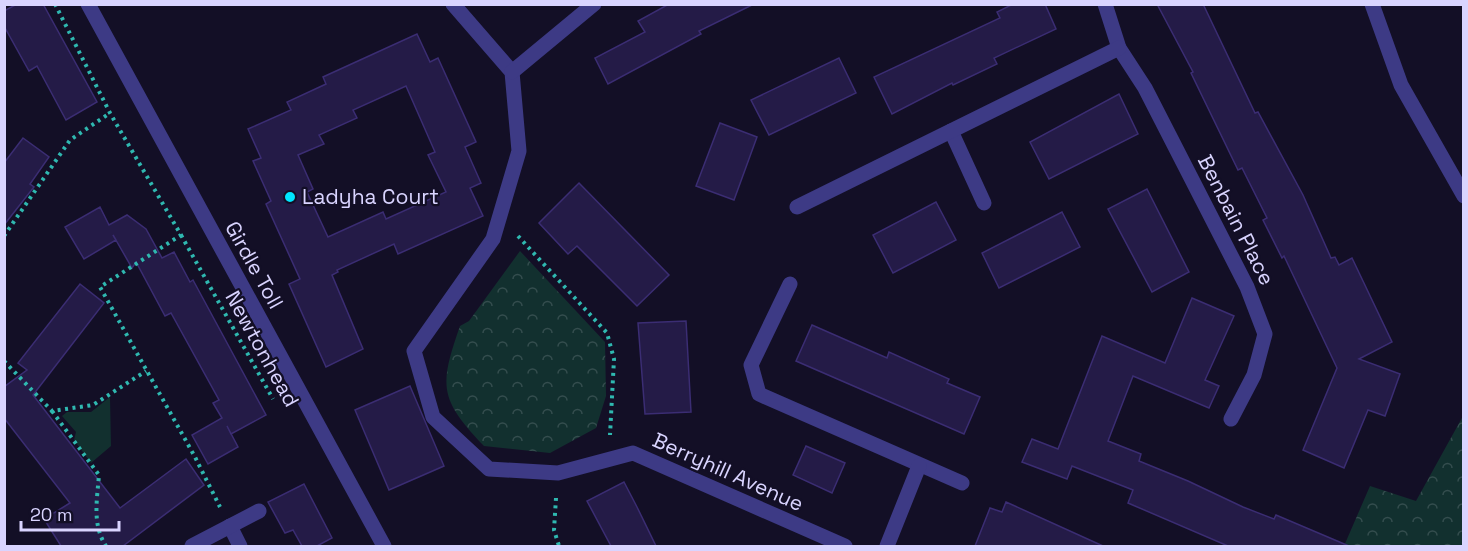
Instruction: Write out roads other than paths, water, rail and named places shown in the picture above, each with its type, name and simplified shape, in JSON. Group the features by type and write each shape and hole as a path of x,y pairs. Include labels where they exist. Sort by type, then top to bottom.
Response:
{"street":[{"name":"Girdle Toll","path":"88,4 384,546"},
{"path":"453,4 512,72 594,4"},
{"name":"Benbain Place","path":"1105,4 1119,48 1145,88 1247,287 1265,334 1254,375 1231,419"},
{"path":"1372,4 1401,85 1464,196"},
{"path":"797,207 1119,48"},
{"name":"Berryhill Avenue","path":"512,72 519,151 493,239 414,351 433,417 489,470 558,473 633,453 845,546"},
{"path":"951,131 984,203"},
{"path":"790,284 751,365 759,394 962,483"},
{"path":"887,546 919,466"},
{"path":"192,546 259,512"},
{"path":"230,526 240,546"}],"place":[{"name":"Ladyha Court","path":"290,197"}]}
